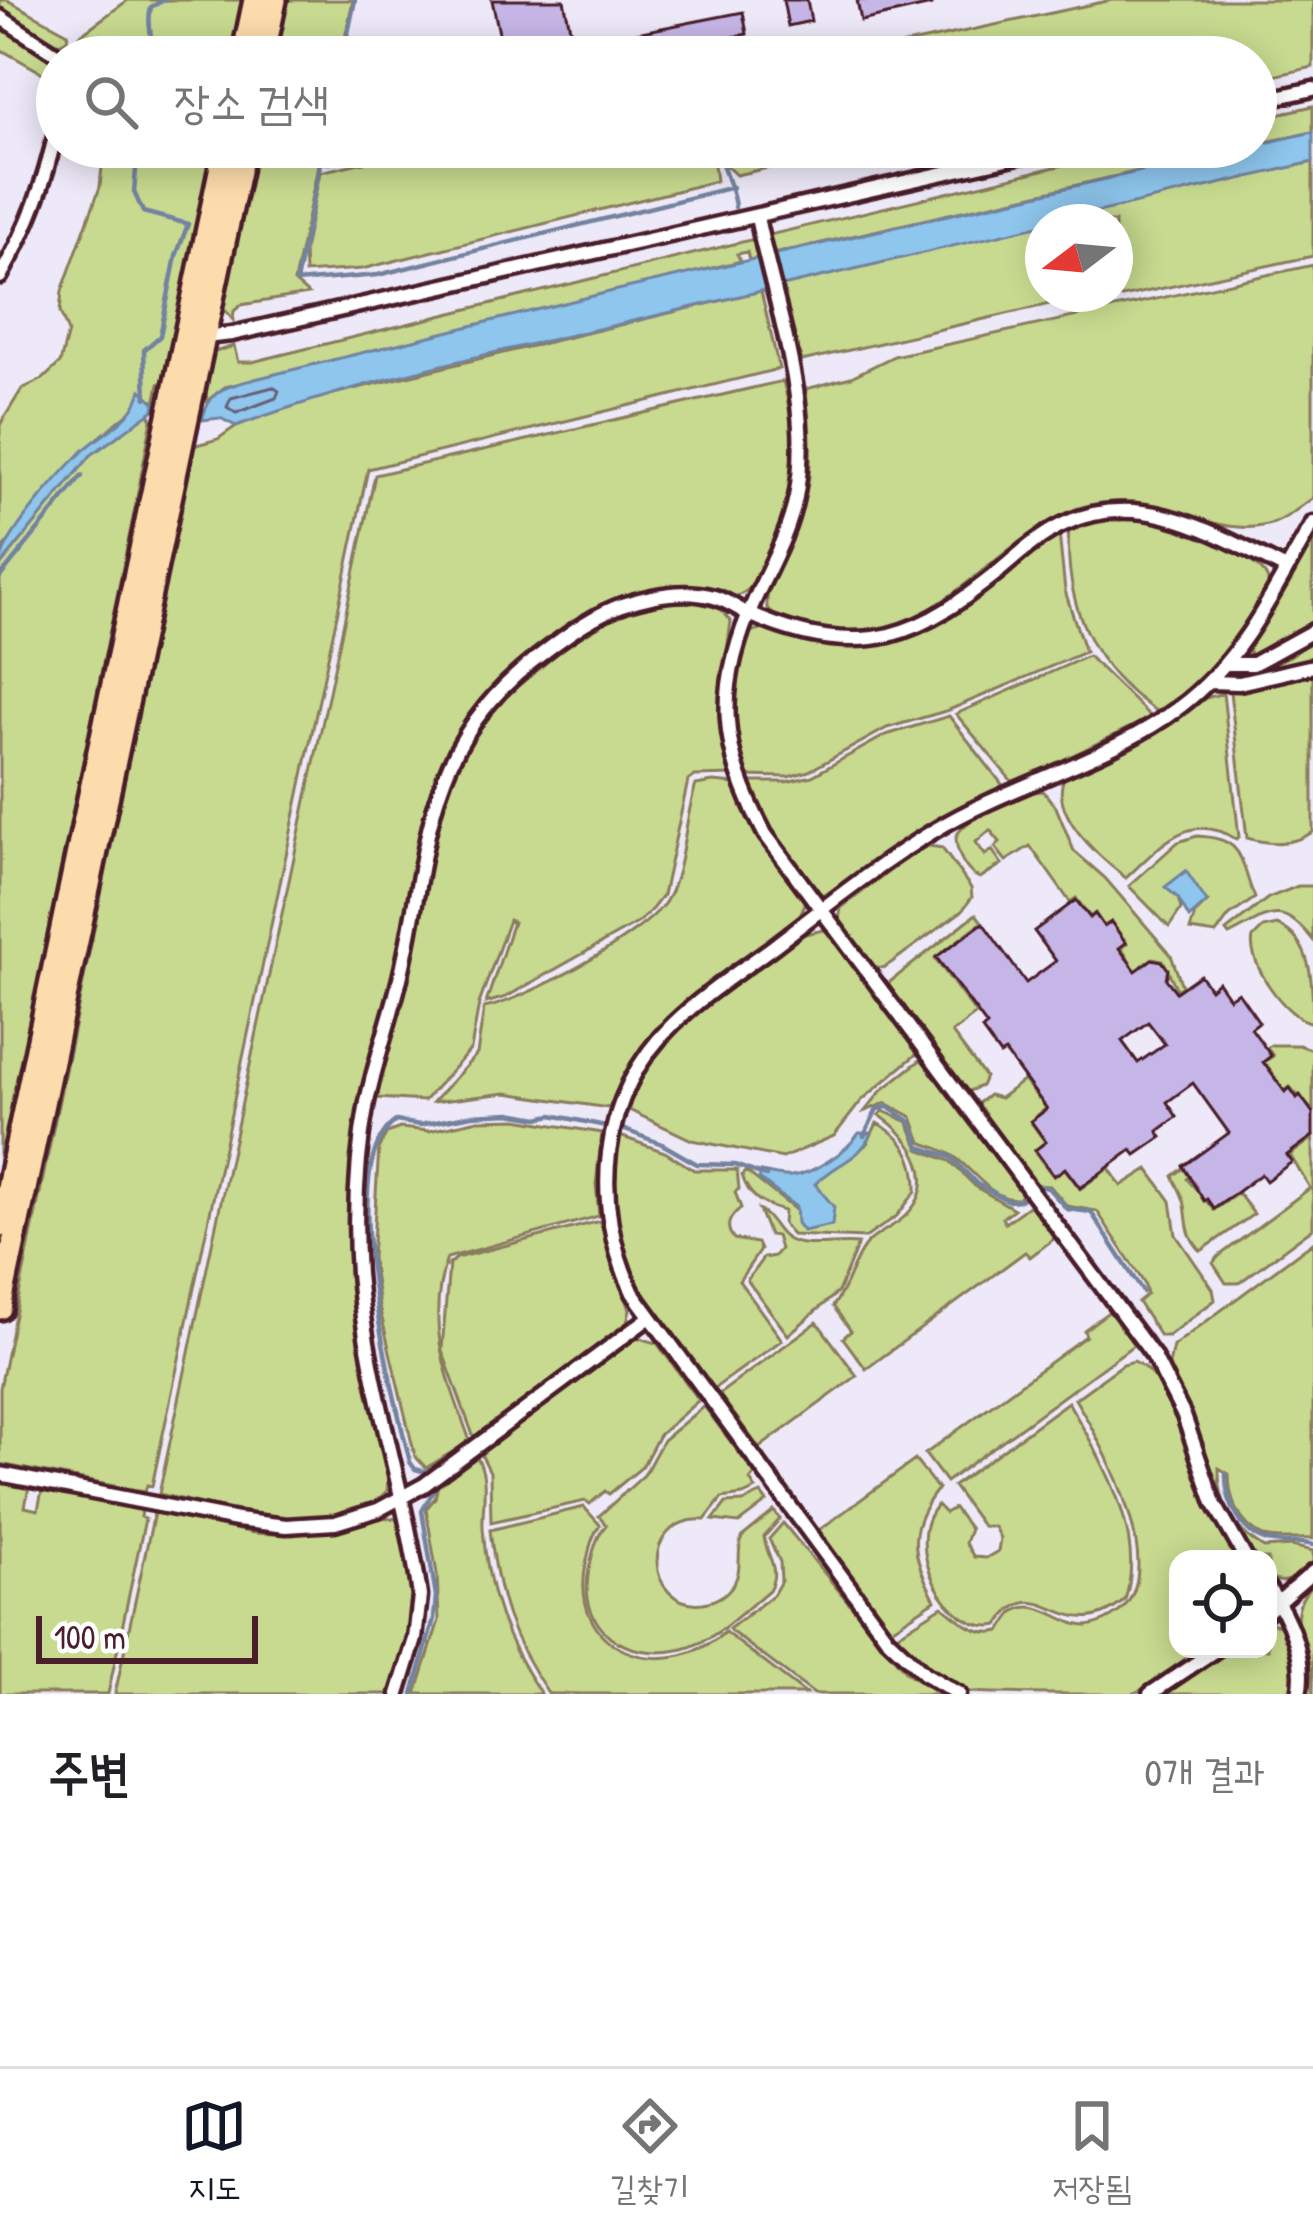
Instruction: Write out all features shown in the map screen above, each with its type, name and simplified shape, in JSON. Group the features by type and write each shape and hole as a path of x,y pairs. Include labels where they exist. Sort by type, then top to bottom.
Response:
{"highway":[{"path":"247,36 255,0"},
{"path":"267,36 275,0"},
{"path":"0,1226 183,392 220,168"},
{"path":"183,392 204,337 240,168"},
{"path":"0,1308 175,430"}],"street":[{"path":"0,17 36,39"},
{"path":"1277,96 1313,88"},
{"path":"0,278 29,226 48,168"},
{"path":"204,337 970,168"},
{"path":"757,218 800,430 797,495 777,557 749,614 729,671 728,746 765,835 1170,1382 1214,1503 1241,1550"},
{"path":"398,1694 421,1609 365,1323 355,1202 367,1102 402,968 418,869 440,786 453,756 494,698 537,657 598,615 678,593 716,597 811,635 895,633 943,614 1062,524 1116,510 1142,510 1188,521 1286,568"},
{"path":"958,1694 915,1666 887,1638 650,1317 622,1270 608,1216 605,1176 615,1121 634,1074 670,1026 822,910 937,829 1125,740 1176,710 1210,682 1247,639 1313,523"},
{"path":"1227,664 1253,664 1313,631"},
{"path":"1210,682 1239,683 1313,666"},
{"path":"0,1474 286,1526 335,1523 401,1499 430,1481 650,1317"},
{"path":"1277,1604 1313,1572"},
{"path":"1277,1612 1295,1639 1301,1669 1299,1694"},
{"path":"1150,1694 1204,1658"}],"green space":[{"path":"0,0 7,0 68,36 45,36 0,10"},
{"path":"128,0 244,0 236,36 80,35"},
{"path":"285,0 353,0 345,36 277,36"},
{"path":"1112,0 1313,0 1313,67 1277,75 1277,36 944,36"},
{"path":"0,23 36,48 36,69 0,49"},
{"path":"1313,106 1313,132 1277,140 1277,114"},
{"path":"1313,162 1313,256 1133,295 1130,204"},
{"path":"102,168 208,168 164,380 155,403 141,391 136,407 83,451 0,552 0,425 22,389 43,379 60,363 68,332 60,312 62,291 100,187"},
{"path":"249,168 318,168 294,282 308,294 241,305 233,320 224,309 223,290"},
{"path":"337,168 714,168 716,181 362,269 305,273 304,251 320,172"},
{"path":"728,168 768,168 736,175"},
{"path":"1051,168 1152,168 773,254 769,235"},
{"path":"1025,228 1025,310 802,361 780,286"},
{"path":"754,239 758,258 749,260 747,252 737,254 741,261 225,387 207,401 211,353 234,346 238,362 252,362"},
{"path":"1313,265 1313,498 1274,523 1250,527 1226,526 1122,502 1094,504 1036,530 949,596 888,629 853,634 816,630 783,621 767,608 771,579 802,507 808,480 806,389 851,377 894,356 1097,312 1133,312 1133,304"},
{"path":"761,291 779,369 368,469 152,1486 147,1485 145,1492 0,1464 0,1388 193,446 304,401"},
{"path":"783,381 792,427 789,495 777,539 752,586 737,596 673,587 626,597 556,633 525,658 472,718 435,786 362,1101 348,1198 350,1283 389,1466 387,1491 366,1507 309,1519 245,1513 159,1494 375,475"},
{"path":"149,413 152,419 133,518 0,1165 0,566 91,455"},
{"path":"1122,515 1231,550 1264,574 1268,585 1239,637 1159,713 1116,677 1100,656 1087,633 1072,583 1069,527"},
{"path":"1059,533 1065,591 1085,652 949,710 887,728 809,771 788,777 742,776 728,714 748,633 771,631 810,644 834,646 912,632 962,606"},
{"path":"1313,536 1313,623 1274,649 1250,655 1248,646"},
{"path":"683,600 720,608 731,621 720,705 732,775 695,776 688,781 663,895 639,922 506,997 486,1003 513,922 509,920 479,1004 471,1049 424,1101 377,1098 429,845 460,758 500,701 566,646 624,611"},
{"path":"1313,640 1313,660 1249,675 1290,656"},
{"path":"1088,656 1151,717 1014,784 956,714"},
{"path":"1313,673 1313,832 1281,842 1247,838 1230,692"},
{"path":"1223,693 1239,837 1203,828 1189,830 1163,844 1126,878 1090,846 1069,818 1061,788 1066,774 1153,732 1196,701"},
{"path":"949,716 1005,788 932,824 836,891 823,894 808,885 776,842 744,782 786,782 812,776 886,735"},
{"path":"735,784 761,836 802,893 805,904 799,917 715,978 665,1022 625,1075 609,1108 506,1093 433,1102 477,1054 484,1008 582,965 654,915 677,875 696,785"},
{"path":"1043,791 1056,807 1074,851 1105,878 1171,955 1182,986 1177,990 1163,960 1153,958 1143,965 1142,974 1125,965 1130,961 1121,948 1127,943 1111,922 1104,926 1076,898 1070,902 1030,846 1006,861 990,830 976,842 985,855 992,850 1002,864 980,878 966,867 956,842 962,828 995,806"},
{"path":"1197,836 1234,847 1255,898 1229,916 1216,934 1190,930 1195,914 1207,902 1178,898 1181,909 1169,927 1129,886 1178,842"},
{"path":"942,848 971,888 972,897 962,911 891,963 883,968 867,965 838,925 841,908 917,850"},
{"path":"1298,886 1313,886 1313,940 1282,915 1264,917 1229,935 1226,931 1268,898"},
{"path":"976,914 982,922 935,958 976,1014 952,1033 985,1077 981,1086 962,1094 886,985"},
{"path":"1277,925 1304,952 1313,1023 1281,1001 1256,961 1253,938 1263,928"},
{"path":"824,930 833,935 919,1052 862,1100 834,1136 783,1158 692,1140 627,1109 647,1068 681,1026 800,935"},
{"path":"1267,1048 1313,1050 1313,1111 1290,1087 1277,1097 1265,1081 1273,1074 1264,1062 1273,1056"},
{"path":"923,1058 1023,1193 1019,1199 1000,1195 952,1155 921,1142 912,1117 886,1103 865,1111 882,1090"},
{"path":"1024,1080 1038,1098 1050,1090 1057,1100 1030,1121 1045,1142 1034,1151 1053,1176 1065,1169 1080,1189 1109,1168 1121,1186 1148,1169 1171,1201 1176,1235 1213,1289 1215,1300 1168,1336 1160,1336 1138,1302 1147,1294 1144,1283 1097,1211 1067,1206 1050,1186 1032,1185 977,1110 977,1104 989,1095 1000,1098"},
{"path":"883,1111 908,1122 919,1149 950,1161 976,1187 1014,1209 1002,1218 1005,1223 1031,1204 1055,1238 1030,1257 1025,1252 866,1369 843,1338 851,1331 833,1306 864,1247 915,1204 922,1176 913,1148 879,1115"},
{"path":"517,1119 602,1133 596,1184 599,1216 447,1258 440,1283 438,1329 447,1374 470,1441 426,1468 415,1456 379,1306 372,1258 379,1147 387,1133 400,1128 429,1131 478,1120"},
{"path":"877,1123 907,1151 916,1191 897,1216 865,1238 792,1235 783,1224 784,1211 758,1199 745,1183 742,1175 746,1171 798,1212 821,1191 815,1183 867,1144"},
{"path":"620,1136 665,1152 694,1170 737,1170 739,1189 735,1192 741,1208 729,1230 734,1239 757,1243 760,1250 739,1281 782,1340 712,1390 649,1303 620,1241 612,1173"},
{"path":"1313,1138 1313,1228 1239,1283 1226,1283 1213,1263 1219,1256 1310,1188 1290,1155"},
{"path":"1184,1168 1187,1179 1214,1210 1238,1193 1254,1214 1201,1251 1190,1235 1184,1201 1173,1176"},
{"path":"759,1210 794,1242 858,1244 838,1292 788,1335 747,1280 763,1258 780,1249"},
{"path":"600,1221 630,1310 627,1323 474,1438 442,1350 449,1264"},
{"path":"1313,1242 1313,1539 1270,1538 1248,1526 1237,1511 1229,1474 1219,1468 1225,1504 1244,1533 1264,1548 1291,1546 1313,1551 1313,1564 1298,1577 1277,1580 1277,1550 1247,1550 1218,1503 1169,1365 1173,1346"},
{"path":"1111,1310 1135,1344 946,1482 925,1454 1086,1336 1084,1330"},
{"path":"817,1322 857,1376 759,1448 719,1394"},
{"path":"639,1338 657,1343 699,1400 659,1435 642,1467 609,1494 605,1491 590,1504 585,1501 491,1522 490,1472 480,1452"},
{"path":"1134,1361 1160,1386 1234,1550 1169,1550 1169,1658 1192,1658 1132,1694 971,1692 949,1682 895,1636 942,1606 969,1626 992,1632 1000,1631 1012,1614 1025,1607 1078,1625 1094,1625 1113,1616 1131,1598 1138,1573 1128,1510 1102,1447 1075,1399"},
{"path":"1068,1402 1106,1472 1125,1523 1130,1575 1125,1600 1104,1614 1085,1618 1027,1602 1013,1608 998,1625 979,1625 962,1616 935,1584 924,1542 927,1522 937,1505 945,1513 954,1508 970,1529 965,1543 974,1557 986,1558 998,1551 1000,1538 994,1527 982,1526 953,1486"},
{"path":"704,1406 755,1474 750,1480 756,1489 722,1498 705,1520 683,1523 668,1532 657,1563 660,1579 684,1601 703,1603 721,1596 737,1577 742,1537 774,1511 780,1519 764,1537 772,1583 707,1639 683,1649 643,1651 610,1637 591,1609 589,1569 606,1525 599,1516 644,1475 663,1440"},
{"path":"476,1455 484,1482 485,1551 494,1595 508,1636 541,1694 416,1694 439,1620 426,1509 438,1485"},
{"path":"915,1460 938,1489 916,1531 917,1556 935,1600 890,1630 819,1530"},
{"path":"0,1482 29,1487 25,1507 38,1510 42,1490 142,1510 145,1519 108,1694 0,1694"},
{"path":"761,1494 767,1502 739,1523 713,1520 726,1503"},
{"path":"584,1507 600,1525 589,1550 584,1592 591,1618 605,1638 625,1651 675,1656 701,1648 725,1632 806,1694 549,1694 508,1616 490,1530"},
{"path":"154,1513 254,1533 294,1535 382,1517 396,1519 412,1585 408,1628 392,1694 115,1694"},
{"path":"783,1523 906,1672 940,1694 814,1694 729,1629 773,1595 781,1581 780,1562 769,1539"},
{"path":"1313,1584 1313,1694 1308,1694 1297,1623 1303,1597"},
{"path":"1277,1625 1290,1642 1294,1694 1166,1694 1216,1658 1277,1658"}],"water":[{"path":"1313,132 1313,162 1133,204 1025,204 1025,229 454,362 236,426 220,418 202,420 210,401 228,387 609,292 1155,168 1277,168 1277,140"},
{"path":"141,390 155,403 154,410 91,455 0,566 10,540 34,506 83,451 125,417"},
{"path":"1186,871 1207,902 1189,918 1165,887"},
{"path":"859,1133 871,1133 861,1150 815,1184 834,1207 832,1225 803,1231 796,1207 759,1179 761,1172 787,1176 810,1171 838,1154"}],"building":[{"path":"492,0 564,0 572,36 500,36"},
{"path":"783,0 807,0 811,21 788,26"},
{"path":"857,0 930,0 931,5 861,21"},
{"path":"743,12 747,34 737,36 621,36"},
{"path":"1076,900 1104,927 1111,922 1126,943 1119,948 1136,971 1152,959 1162,961 1168,969 1166,979 1176,992 1200,975 1210,989 1218,982 1229,998 1238,992 1259,1022 1251,1028 1271,1056 1263,1062 1285,1092 1290,1088 1297,1098 1300,1095 1313,1113 1313,1136 1287,1155 1292,1162 1266,1181 1261,1174 1214,1209 1183,1166 1229,1133 1193,1083 1167,1102 1177,1117 1158,1131 1162,1137 1136,1155 1132,1150 1080,1188 1065,1168 1054,1176 1035,1150 1046,1142 1031,1121 1047,1109 1005,1052 1000,1055 982,1030 987,1026 936,957 983,923 1026,983 1056,961 1034,931","holes":["1148,1022 1165,1044 1138,1063 1122,1041"]}],"waterway":[{"path":"151,36 151,7 164,0"},
{"path":"347,36 355,0"},
{"path":"136,168 134,192 143,212 188,224 176,256 160,336 144,350 146,398"},
{"path":"320,168 296,282 378,275 733,187"},
{"path":"724,168 735,207"},
{"path":"0,577 82,476"},
{"path":"864,1136 877,1109 888,1107 911,1122 920,1147 951,1157 977,1184 1009,1201 1020,1200 1040,1186 1048,1188 1067,1209 1091,1212 1143,1292"},
{"path":"413,1694 434,1619 436,1596 422,1511 435,1488 427,1472 410,1462 382,1337 368,1230 369,1183 377,1145 396,1121 420,1125 472,1115 552,1115 625,1130 697,1164 735,1165 766,1176"},
{"path":"1226,1474 1232,1506 1252,1533 1273,1542 1313,1545"}]}
